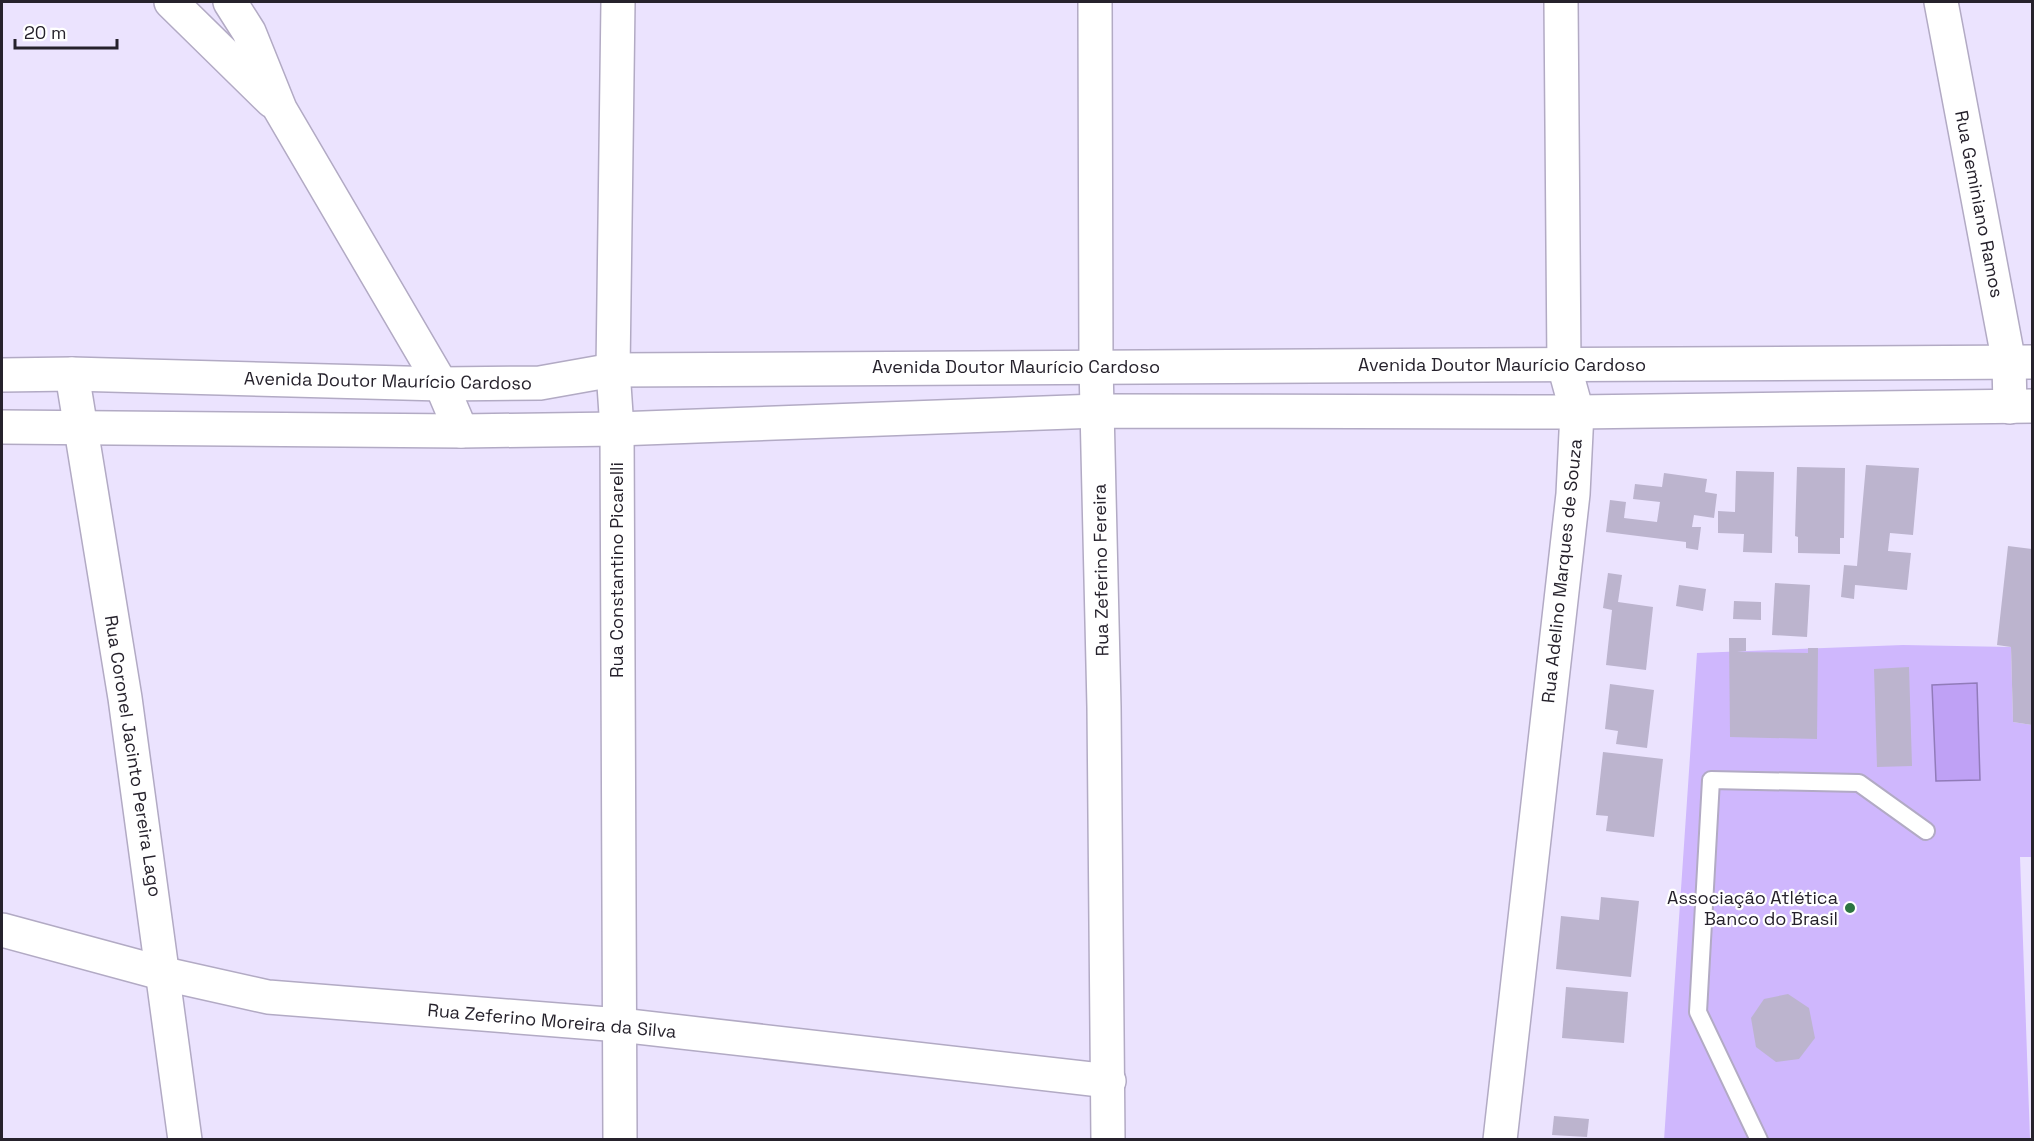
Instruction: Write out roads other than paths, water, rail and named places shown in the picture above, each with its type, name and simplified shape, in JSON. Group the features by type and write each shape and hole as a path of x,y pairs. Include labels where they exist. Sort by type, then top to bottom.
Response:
{"street":[{"path":"171,2 280,109"},
{"path":"230,2 251,17 280,109 441,384 461,431"},
{"name":"Rua Constantino Picarelli","path":"618,2 613,370 616,429 620,1140"},
{"name":"Rua Zeferino Fereira","path":"1095,2 1096,366 1109,1081 1108,1140"},
{"name":"Rua Adelino Marques de Souza","path":"1500,1140 1573,494 1577,412 1564,365 1561,2"},
{"name":"Rua Geminiano Ramos","path":"1941,2 2021,363 2021,406"},
{"path":"226,58 251,17"},
{"name":"Avenida Doutor Maurício Cardoso","path":"2,375 72,374 441,384 540,383 613,370 2021,363"},
{"name":"Rua Coronel Jacinto Pereira Lago","path":"72,374 126,698 165,974 185,1140"},
{"path":"2,427 461,431 616,429 1098,411 1577,412 2021,406"},
{"name":"Rua Zeferino Moreira da Silva","path":"2,930 165,974 268,997 620,1025 1109,1081"}],"lane":[{"path":"1759,1140 1698,1012 1711,780 1859,783 1926,831"}],"place":[{"name":"Associação Atlética Banco do Brasil","path":"1850,908"}]}
